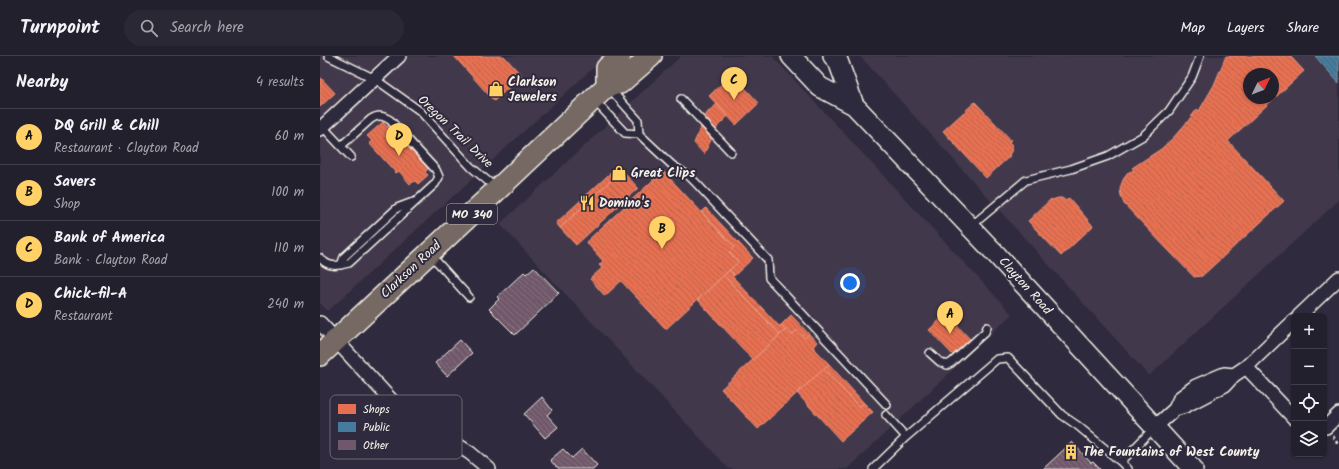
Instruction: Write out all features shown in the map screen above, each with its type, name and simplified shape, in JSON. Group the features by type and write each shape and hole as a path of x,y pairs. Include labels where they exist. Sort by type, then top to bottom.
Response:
{"main road":[{"path":"600,92 607,68 620,56"},
{"name":"Clarkson Road","path":"320,355 600,92 620,83 650,56"},
{"name":"Clayton Road","path":"791,56 820,87 854,105 970,227 1193,469"},
{"name":"Clayton Road","path":"833,56 838,61 854,105"}],"street":[{"path":"321,128 399,56"},
{"path":"1302,313 1339,278"},
{"path":"320,323 386,395"},
{"path":"1154,428 1175,409 1180,398 1196,386 1224,374 1234,375 1246,367 1291,324"},
{"path":"1246,367 1291,415"},
{"path":"1328,430 1326,427 1339,414"},
{"path":"462,448 489,469"}],"lane":[{"name":"Oregon Trail Drive","path":"328,56 375,79 420,111 471,167 498,189"},
{"path":"970,227 1026,180 1071,169 1108,156 1143,136 1169,111 1192,77 1200,56"},
{"path":"600,92 638,120 639,134"},
{"path":"600,92 625,132 639,134 672,165 689,176 768,260 769,278 887,404"},
{"path":"681,99 731,152"},
{"path":"320,258 325,263 334,266 349,263 435,184 439,177 436,170 390,120 383,116 376,116 371,119 341,146"},
{"path":"321,128 351,157"},
{"path":"429,253 469,297"},
{"path":"930,353 940,362 947,365 985,332 987,328"},
{"path":"873,469 906,437 997,359 1008,358 1062,415 1078,426 1128,469"},
{"path":"886,415 906,437"},
{"path":"1121,462 1154,428"}],"path":[{"path":"1328,430 1339,446"}],"shaded area":[{"path":"320,56 606,56 328,311 320,303"},
{"path":"681,56 772,56 1012,314 847,469 729,469 500,224"},
{"path":"860,56 1339,56 1339,200 1149,376"}],"building: Shops":[{"name":"Clarkson Jewelers","path":"454,56 504,56 522,76 494,101"},
{"path":"1226,56 1290,56 1304,71 1279,94 1279,68 1243,68 1243,104 1268,104 1228,141 1284,201 1202,276 1194,277 1124,204 1120,188 1127,173 1134,170 1132,168 1161,149 1173,138 1197,109 1199,111 1214,85"},
{"path":"732,74 759,103 736,125 709,96"},
{"path":"320,77 335,93 320,107"},
{"path":"975,102 1011,140 1009,142 1012,145 1010,156 986,178 943,131"},
{"path":"717,104 728,116 718,126 704,154 694,143 707,113"},
{"path":"383,122 387,127 389,125 428,169 425,172 428,175 418,184 415,181 410,184 399,171 396,173 369,143 372,141 367,136"},
{"path":"618,166 622,170 560,228 556,223"},
{"path":"622,170 638,188 576,245 560,228"},
{"path":"663,171 734,247 729,252 738,262 666,329 621,281 605,296 590,279 602,268 599,265 603,261 586,242"},
{"path":"1062,198 1066,201 1069,198 1093,226 1061,256 1028,221 1051,199"},
{"path":"706,208 753,258 734,276 730,270 738,262 729,252 734,247 702,212"},
{"path":"730,270 734,274 732,276 779,326 781,325 786,330 780,335 724,275"},
{"path":"724,275 780,335 753,360 698,300"},
{"path":"946,314 970,339 953,355 929,330"},
{"path":"791,315 809,334 805,338 797,330 792,335 781,325"},
{"path":"786,329 792,335 797,330 805,338 809,334 817,342 813,347 829,364 758,429 721,389"},
{"path":"829,364 864,403 859,407 824,369"},
{"path":"824,369 859,407 864,403 873,412 841,441 797,393"}],"building: Public":[{"path":"1315,56 1339,56 1339,83"}],"building: Other":[{"path":"534,267 559,293 515,335 489,309 499,299 497,297 524,272 526,274"},
{"path":"460,340 472,353 447,376 435,363"},
{"path":"542,397 552,410 547,415 558,427 545,438 524,414"},
{"name":"The Fountains of West County","path":"1072,442 1091,463 1093,462 1100,469 1043,469"},
{"path":"563,449 572,458 582,449 597,465 593,469 558,469 550,460"}],"place":[{"name":"Clarkson Jewelers","path":"496,89"},
{"name":"Bank of America","path":"734,100"},
{"name":"Chick-fil-A","path":"399,156"},
{"name":"Great Clips","path":"619,173"},
{"name":"Domino's","path":"587,203"},
{"name":"Savers","path":"662,249"},
{"name":"DQ Grill & Chill","path":"950,334"},
{"name":"The Fountains of West County","path":"1071,452"}]}
